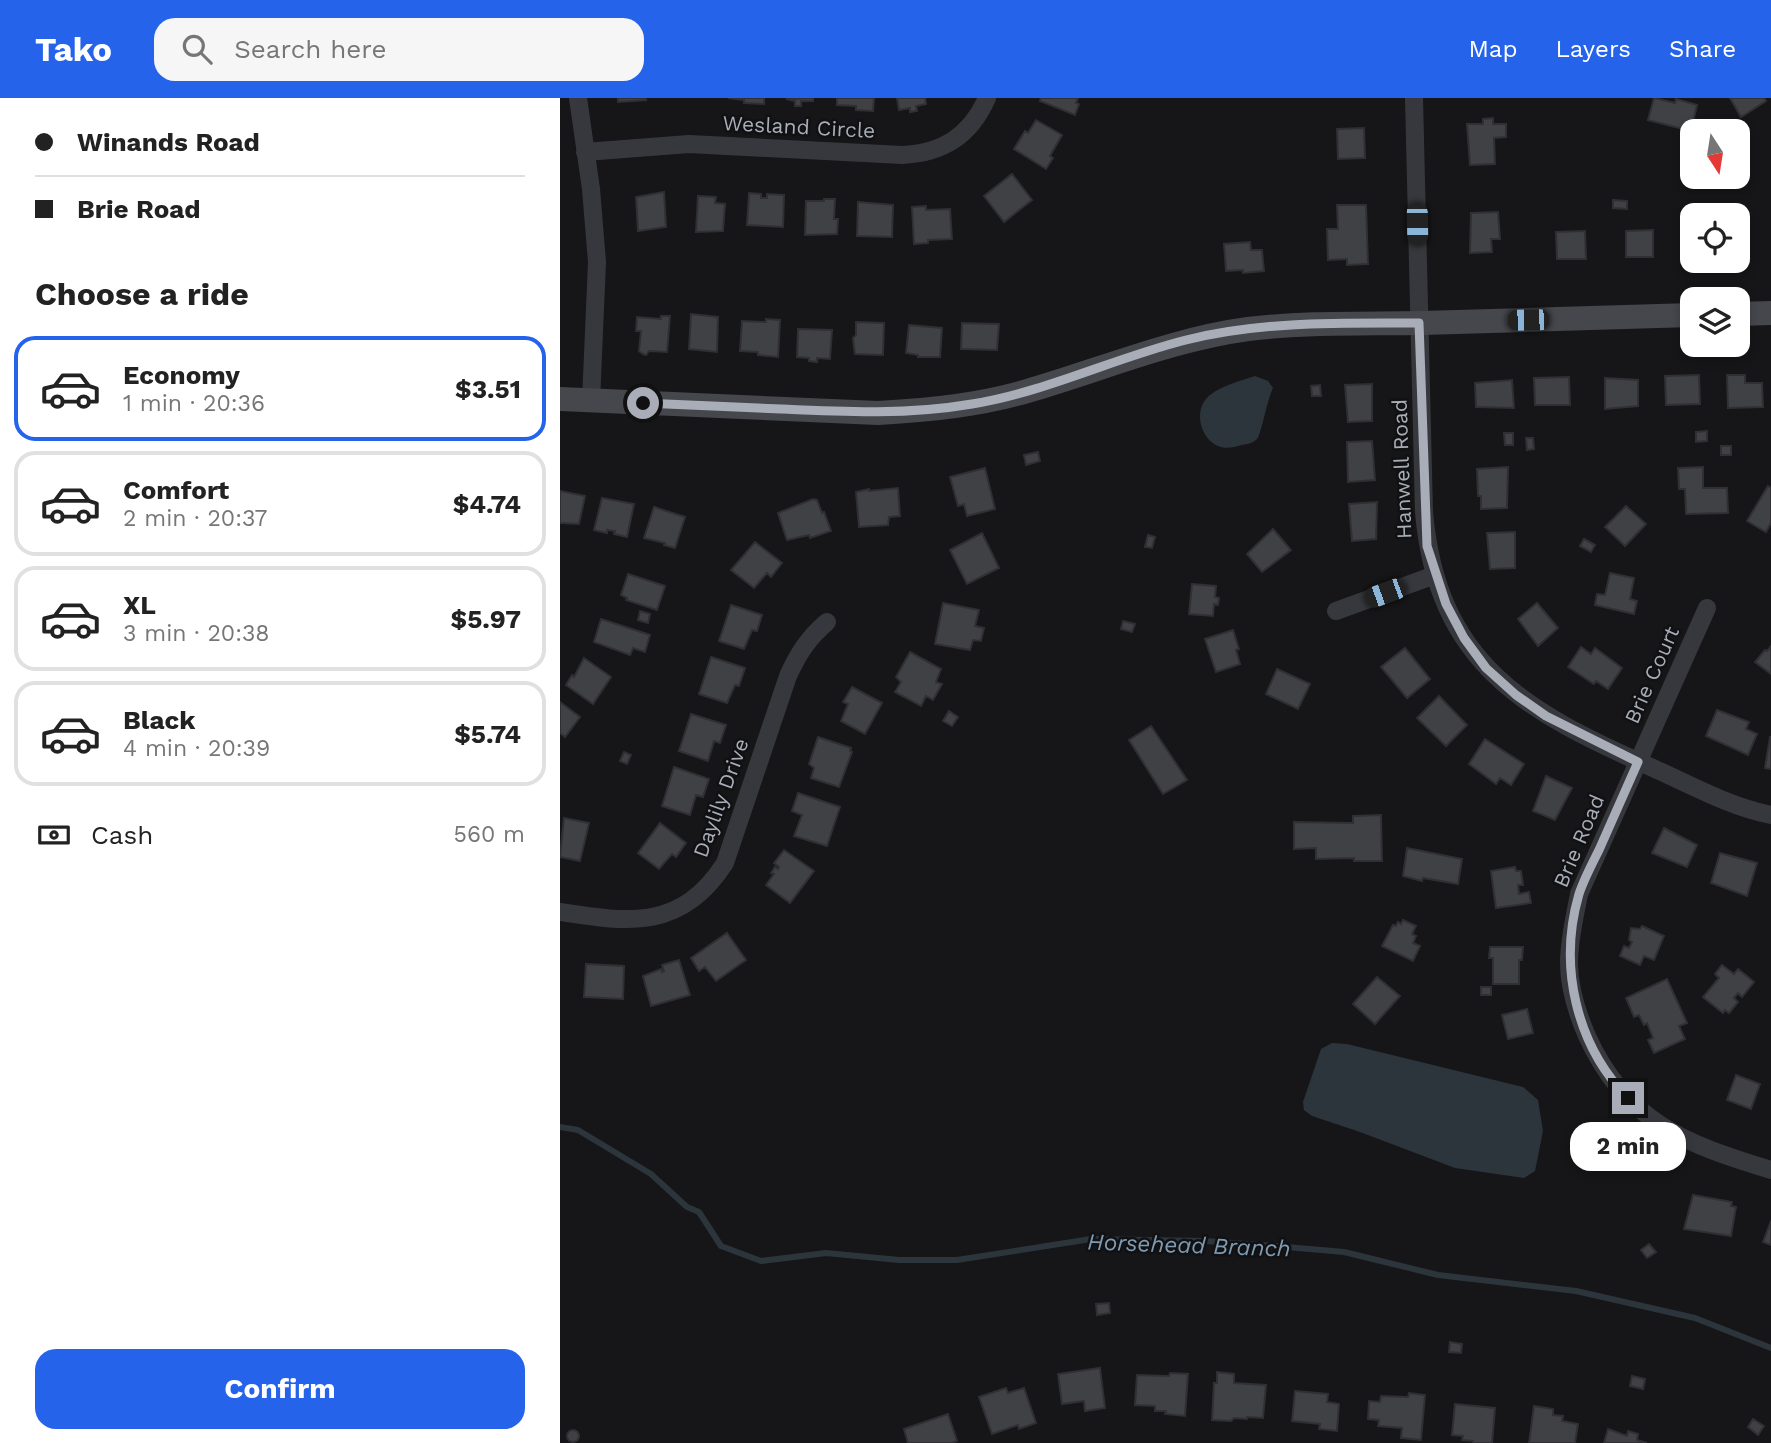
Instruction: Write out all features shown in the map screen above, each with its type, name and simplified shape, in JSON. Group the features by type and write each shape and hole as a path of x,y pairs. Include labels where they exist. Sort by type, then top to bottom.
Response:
{"street":[{"path":"578,98 591,189 597,262 591,401"},
{"name":"Wesland Circle","path":"585,152 688,144 922,154 955,141 968,129 986,98"},
{"name":"Hanwell Road","path":"1414,98 1424,512 1427,546 1446,604 1464,638 1486,668 1516,695 1546,716 1638,762 1733,804 1771,815"},
{"path":"1750,314 1771,313"},
{"path":"560,399 878,413 924,411 974,404 1032,390 1188,340 1235,331 1321,323 1680,315"},
{"path":"1336,611 1435,575"},
{"name":"Brie Court","path":"1638,762 1707,608"},
{"name":"Daylily Drive","path":"560,912 627,921 649,918 671,912 694,899 714,880 725,863 788,676 810,637 827,622"},
{"name":"Brie Road","path":"1638,762 1579,894 1571,933 1569,965 1574,999 1599,1061 1616,1086 1640,1111 1677,1136 1771,1170"}],"shaded area":[{"path":"1255,376 1268,381 1273,388 1257,439 1226,448 1214,444 1201,424 1204,401 1220,389"},
{"path":"1332,1043 1347,1044 1523,1087 1538,1100 1543,1131 1535,1171 1524,1178 1455,1168 1312,1116 1304,1110 1303,1102 1321,1049"}],"building":[{"path":"618,98 645,98 646,100 618,102"},
{"path":"728,98 764,98 764,104 744,103 744,100"},
{"path":"813,98 813,101 801,101 801,106 795,106 795,101 786,99"},
{"path":"837,98 874,98 873,111 856,110 856,106 837,105"},
{"path":"897,98 925,98 926,104 916,106 917,111 910,112 910,108 899,110"},
{"path":"1041,98 1078,98 1076,103 1079,104 1075,115 1040,101"},
{"path":"1654,98 1675,103 1676,99 1697,105 1694,119 1680,119 1680,128 1648,120"},
{"path":"1730,98 1764,98 1766,101 1741,117"},
{"path":"1493,118 1493,124 1506,124 1506,137 1494,138 1495,164 1470,165 1467,124 1483,124 1483,119"},
{"path":"1036,120 1062,135 1046,169 1014,149 1025,131 1028,133"},
{"path":"1364,128 1365,158 1338,159 1337,129"},
{"path":"1012,174 1032,200 1004,222 984,196"},
{"path":"664,192 666,227 638,231 636,197"},
{"path":"749,193 761,194 761,198 767,198 767,194 784,195 783,227 747,225"},
{"path":"698,196 716,197 715,203 725,204 723,231 696,232"},
{"path":"835,199 834,219 838,219 837,234 805,235 806,201"},
{"path":"1613,200 1627,201 1627,209 1613,208"},
{"path":"858,202 893,205 892,237 857,236"},
{"path":"1337,205 1366,205 1368,264 1347,265 1347,259 1328,260 1327,229 1338,229"},
{"path":"926,206 926,210 950,209 952,239 928,240 928,243 914,244 912,207"},
{"path":"1498,212 1500,239 1491,239 1492,252 1470,253 1471,213"},
{"path":"1653,230 1653,257 1626,257 1626,231"},
{"path":"1585,231 1586,259 1557,259 1556,232"},
{"path":"1250,242 1251,250 1262,250 1264,271 1226,271 1224,244"},
{"path":"691,314 718,317 717,352 689,349"},
{"path":"661,316 670,316 667,352 649,351 646,355 643,354 639,351 641,331 636,331 637,317 661,319"},
{"path":"766,319 780,320 778,357 740,351 742,321 766,322"},
{"path":"856,322 884,323 883,355 855,354 853,338 856,335"},
{"path":"962,323 999,324 997,350 961,349"},
{"path":"909,325 942,328 940,357 918,357 906,353"},
{"path":"798,329 832,330 830,359 817,358 817,362 797,357"},
{"path":"1699,375 1700,404 1666,405 1665,376"},
{"path":"1727,375 1745,375 1745,383 1762,383 1763,407 1728,408"},
{"path":"1569,377 1570,405 1535,405 1534,378"},
{"path":"1605,378 1638,380 1638,406 1605,409"},
{"path":"1512,380 1514,408 1476,407 1475,383"},
{"path":"1372,384 1372,421 1348,422 1345,385"},
{"path":"1320,385 1321,396 1312,396 1311,386"},
{"path":"1707,431 1707,441 1696,442 1696,432"},
{"path":"1504,433 1513,433 1513,445 1505,445"},
{"path":"1526,438 1533,438 1534,449 1527,450"},
{"path":"1372,441 1375,480 1348,482 1347,442"},
{"path":"1721,446 1731,446 1731,455 1721,455"},
{"path":"1038,452 1040,461 1026,465 1024,455"},
{"path":"1508,467 1507,508 1481,509 1477,469"},
{"path":"1703,467 1703,488 1727,488 1728,513 1686,514 1685,489 1679,489 1678,468"},
{"path":"985,468 995,509 967,516 964,504 958,506 950,477"},
{"path":"1768,486 1771,488 1771,523 1766,532 1747,521"},
{"path":"898,488 900,516 889,517 888,525 859,527 856,492"},
{"path":"560,491 585,496 579,524 560,523"},
{"path":"602,498 634,504 627,537 614,534 615,531 607,530 607,533 594,530"},
{"path":"813,499 817,500 822,513 824,512 831,531 810,538 809,535 787,540 778,513"},
{"path":"1377,502 1376,539 1352,541 1349,504"},
{"path":"1626,506 1646,524 1625,546 1605,527"},
{"path":"654,507 685,517 675,548 644,538"},
{"path":"1273,529 1291,550 1262,572 1247,554"},
{"path":"1515,532 1515,568 1490,569 1487,533"},
{"path":"982,533 999,568 967,584 950,550"},
{"path":"1148,535 1155,537 1152,548 1145,547"},
{"path":"1584,539 1595,545 1591,552 1580,546"},
{"path":"755,542 782,563 771,577 767,573 754,588 731,570"},
{"path":"1610,573 1634,578 1630,599 1637,601 1634,614 1595,605 1597,594 1605,595"},
{"path":"628,574 665,586 657,610 626,600 627,598 621,595"},
{"path":"1192,584 1216,586 1215,597 1219,598 1218,605 1214,604 1213,616 1189,614"},
{"path":"943,603 979,610 975,626 984,628 981,641 973,640 970,650 935,644"},
{"path":"1537,603 1558,628 1538,646 1518,619"},
{"path":"731,605 762,615 757,631 752,630 744,649 719,641"},
{"path":"640,611 650,614 648,623 638,620"},
{"path":"601,619 650,635 645,652 633,648 630,655 594,642"},
{"path":"1123,621 1135,624 1132,632 1121,629"},
{"path":"1233,630 1240,664 1216,672 1205,639"},
{"path":"1771,646 1771,674 1755,662"},
{"path":"1581,647 1591,654 1595,648 1622,668 1608,689 1596,681 1594,684 1568,667"},
{"path":"1405,648 1430,679 1407,698 1381,667"},
{"path":"910,652 941,669 936,682 942,684 933,700 926,696 921,706 895,692 901,682 896,677"},
{"path":"711,657 745,668 739,686 735,685 727,703 699,694"},
{"path":"584,658 611,677 593,704 566,685 572,675 574,677"},
{"path":"1277,669 1310,684 1298,709 1266,694"},
{"path":"852,687 882,703 865,734 841,721 848,704 843,702"},
{"path":"1439,696 1467,725 1446,746 1417,718"},
{"path":"560,702 580,717 565,737 560,733"},
{"path":"1717,710 1749,722 1746,729 1757,734 1748,755 1706,736"},
{"path":"949,711 958,717 952,726 943,721"},
{"path":"691,714 726,725 720,743 714,741 708,761 679,751"},
{"path":"1151,726 1187,780 1163,794 1129,740"},
{"path":"818,737 851,748 852,752 839,787 811,778 814,768 809,764"},
{"path":"1771,737 1771,769 1765,768"},
{"path":"1485,739 1524,764 1511,785 1500,778 1496,784 1469,764"},
{"path":"624,752 631,755 627,764 620,761"},
{"path":"674,767 709,779 703,797 696,795 690,815 662,806"},
{"path":"1546,776 1572,788 1555,820 1533,811"},
{"path":"798,793 840,807 827,846 794,836 802,815 792,811"},
{"path":"1381,815 1382,861 1354,861 1354,858 1316,859 1316,848 1294,849 1294,822 1353,823 1353,816"},
{"path":"564,818 589,823 580,861 560,857"},
{"path":"660,823 686,843 676,857 672,854 659,869 638,853"},
{"path":"1664,828 1697,845 1687,867 1652,853"},
{"path":"1407,848 1462,859 1458,884 1423,878 1422,881 1403,876"},
{"path":"784,850 814,871 790,903 766,885 774,874 771,873 775,867 778,869 774,863"},
{"path":"1720,853 1757,863 1747,896 1711,883"},
{"path":"1515,867 1516,871 1521,871 1523,885 1518,885 1519,894 1529,892 1531,903 1496,908 1491,871"},
{"path":"1403,920 1416,926 1412,934 1416,936 1413,943 1420,946 1413,961 1382,946 1393,925 1396,926 1398,922 1401,924"},
{"path":"1642,926 1664,936 1654,960 1644,956 1640,965 1620,956 1624,946 1629,948 1632,942 1629,940 1631,928 1640,929"},
{"path":"727,933 746,960 716,981 705,967 699,971 691,958"},
{"path":"1490,947 1523,947 1522,960 1519,960 1519,984 1493,984 1493,958 1489,958"},
{"path":"679,960 690,995 651,1006 643,976 661,969 662,972 662,965"},
{"path":"586,964 624,966 623,999 584,997"},
{"path":"1722,965 1734,974 1738,969 1754,982 1742,997 1738,993 1734,998 1738,1002 1729,1013 1725,1010 1723,1013 1703,997 1719,978 1715,974"},
{"path":"1377,977 1400,996 1375,1024 1353,1004"},
{"path":"1667,979 1687,1023 1679,1026 1685,1039 1654,1053 1648,1040 1653,1038 1647,1023 1644,1025 1639,1015 1634,1017 1626,998"},
{"path":"1481,987 1491,987 1491,995 1481,995"},
{"path":"1527,1009 1533,1033 1508,1039 1502,1015"},
{"path":"1736,1075 1760,1084 1751,1109 1727,1100"},
{"path":"1693,1195 1732,1202 1731,1206 1736,1207 1731,1236 1684,1229"},
{"path":"1771,1221 1771,1245 1763,1242"},
{"path":"1649,1244 1656,1252 1647,1258 1641,1250"},
{"path":"1109,1303 1110,1313 1097,1315 1096,1304"},
{"path":"1450,1342 1462,1344 1461,1353 1449,1352"},
{"path":"1100,1368 1105,1408 1085,1411 1084,1401 1062,1404 1058,1374"},
{"path":"1217,1372 1234,1374 1234,1383 1266,1385 1263,1418 1212,1420"},
{"path":"1170,1373 1188,1374 1185,1416 1155,1411 1155,1406 1135,1405 1137,1375 1169,1376"},
{"path":"1632,1376 1645,1379 1643,1389 1630,1386"},
{"path":"1006,1388 1008,1393 1024,1388 1036,1423 1019,1429 1018,1425 992,1434 979,1397"},
{"path":"1295,1391 1328,1394 1327,1402 1339,1404 1337,1431 1319,1429 1320,1424 1292,1421"},
{"path":"1409,1393 1425,1395 1421,1440 1401,1438 1402,1428 1378,1426 1379,1420 1368,1419 1369,1401 1380,1402 1381,1396 1408,1397"},
{"path":"1455,1404 1495,1408 1492,1443 1473,1443 1462,1440 1463,1436 1452,1435"},
{"path":"1534,1406 1553,1409 1553,1415 1563,1416 1562,1421 1578,1424 1575,1443 1529,1443"},
{"path":"948,1414 957,1441 908,1443 904,1429"},
{"path":"1753,1419 1764,1426 1758,1435 1748,1427"},
{"path":"1608,1429 1627,1436 1628,1431 1638,1434 1637,1440 1647,1443 1604,1443"},
{"path":"573,1430 579,1436 573,1442 567,1436"}],"waterway":[{"name":"Horsehead Branch","path":"560,1127 578,1130 651,1174 687,1207 699,1212 721,1246 761,1261 826,1253 899,1260 957,1260 1091,1239 1205,1241 1275,1246 1344,1252 1438,1275 1576,1291 1695,1318 1771,1348"}],"route":[{"path":"643,403 878,413 924,411 974,404 1032,390 1188,340 1247,329 1321,323 1419,323 1427,546 1446,604 1464,638 1486,668 1516,695 1546,716 1638,762 1579,894 1571,933 1569,965 1574,999 1599,1061 1628,1098"}]}
